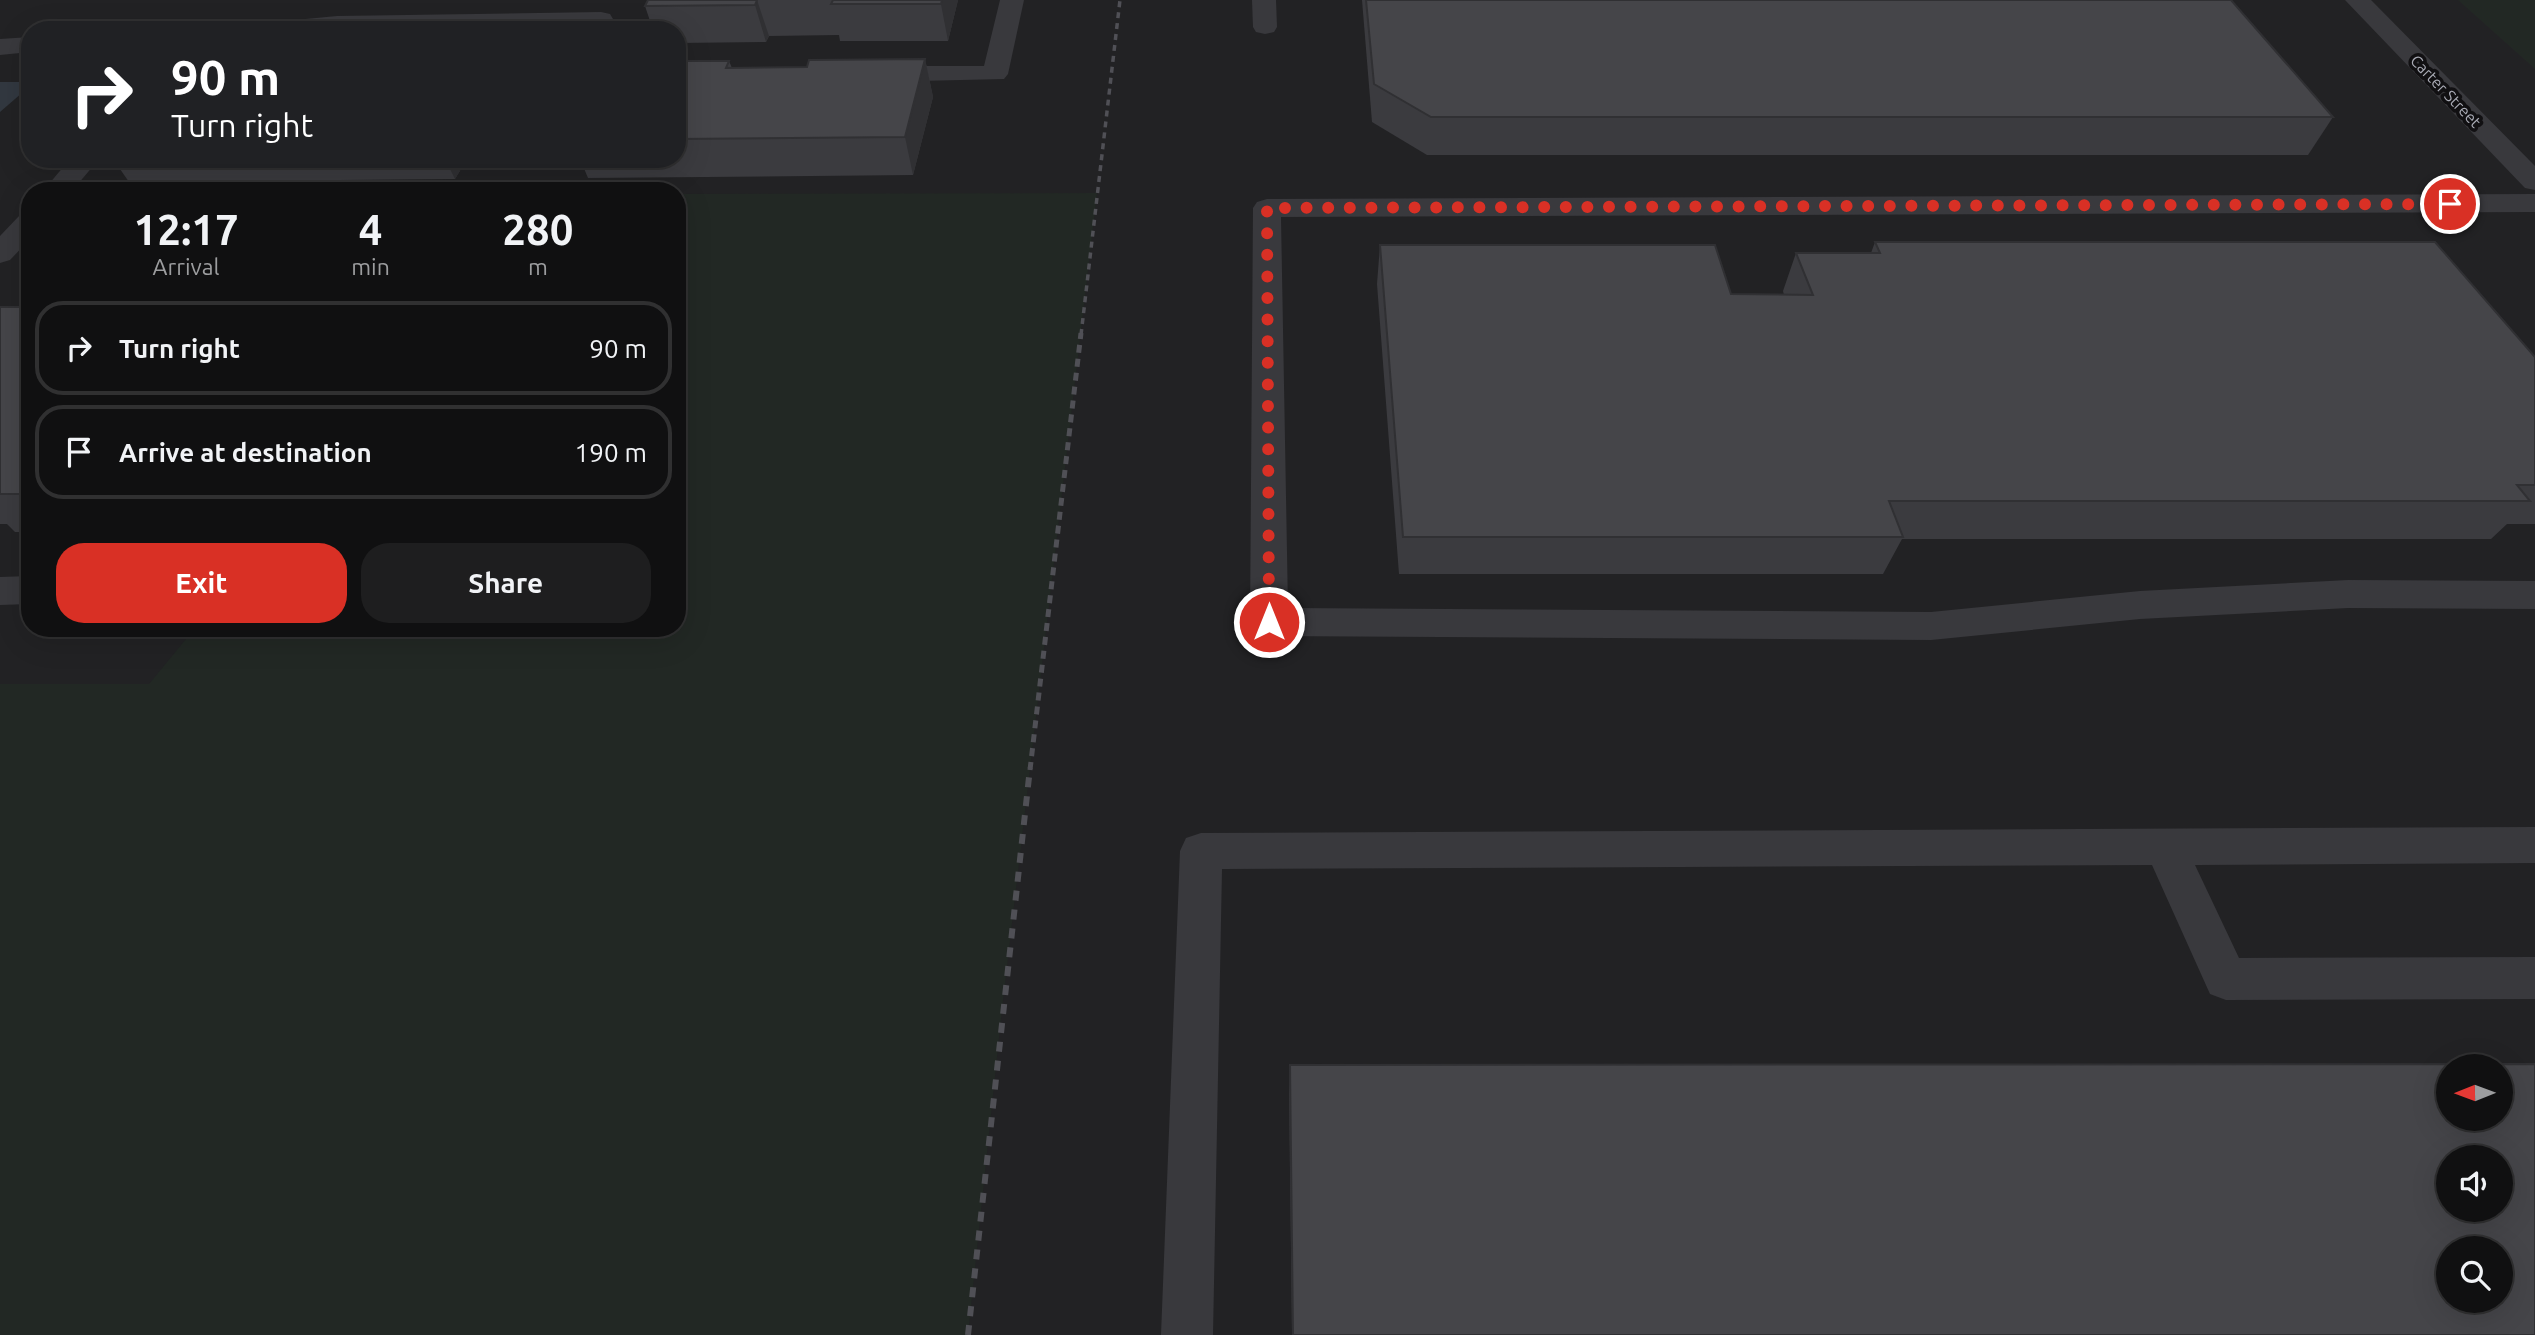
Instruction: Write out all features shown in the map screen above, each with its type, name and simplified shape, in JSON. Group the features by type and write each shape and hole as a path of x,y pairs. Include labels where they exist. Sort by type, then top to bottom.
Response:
{"street":[{"path":"600,21 619,0"},
{"path":"857,74 995,74 1012,0"},
{"path":"1265,0 1265,27"},
{"name":"Carter Street","path":"2357,0 2535,183"},
{"path":"0,47 21,45"},
{"path":"65,182 77,168"},
{"path":"2535,203 1267,208 1269,622 1931,626 2140,605 2334,594 2535,595"},
{"path":"0,254 21,231"},
{"path":"0,591 21,590"},
{"path":"1187,1335 1201,852 2535,845"},
{"path":"2165,847 2226,979 2535,978"}],"shaded area":[{"path":"0,0 2535,0 2535,1335 0,1335"},
{"path":"2458,0 2535,0 2535,69"},
{"path":"0,82 21,82 21,94 0,112"},
{"path":"1097,193 1002,1009 968,1335 0,1335 0,684 149,684 188,637 686,637 686,194"}],"building":[{"path":"648,0 757,0 755,5 645,6"},
{"path":"833,0 942,0 941,4 831,4"},
{"path":"1366,0 2231,0 2333,117 1431,117 1374,84"},
{"path":"925,59 905,137 686,139 686,61 729,61 726,68 807,67 809,60"},
{"path":"1875,242 2435,242 2535,357 2535,485 2517,485 2530,501 1889,501 1903,537 1403,537 1380,245 1715,245 1731,294 1813,295 1796,253 1880,253"},
{"path":"0,307 21,307 21,494 0,494"},
{"path":"2436,1064 2436,1131 2513,1131 2513,1064 2535,1064 2535,1335 1293,1335 1290,1065"}],"railway":[{"path":"1081,335 1120,0"},
{"path":"1030,770 1081,333"},
{"path":"968,1335 1030,768"}],"route":[{"path":"1269,622 1267,208 2450,204"}]}
